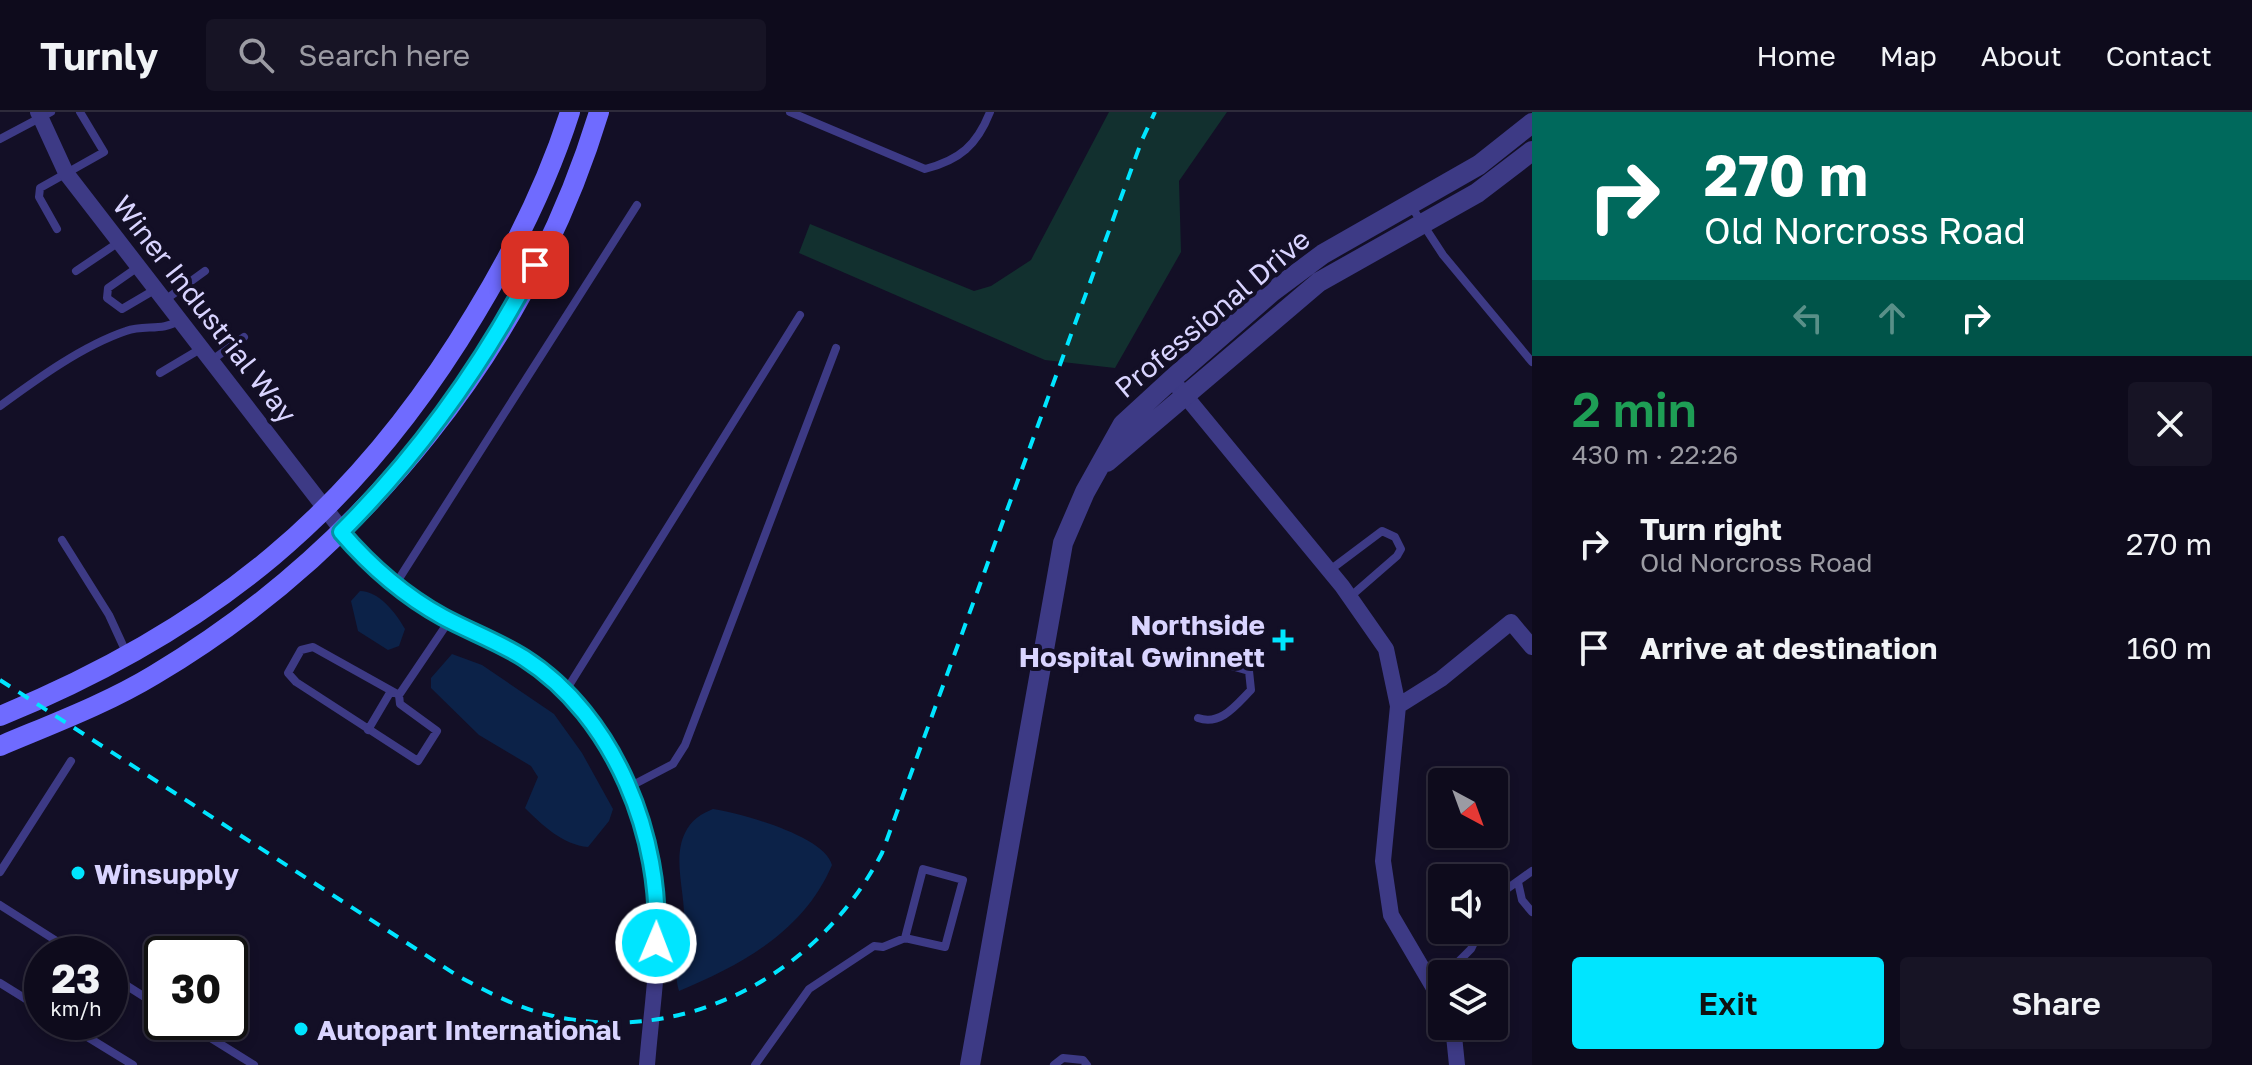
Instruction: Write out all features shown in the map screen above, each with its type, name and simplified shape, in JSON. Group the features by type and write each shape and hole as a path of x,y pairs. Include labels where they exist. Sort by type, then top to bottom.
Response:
{"main road":[{"path":"0,716 128,657 217,601 267,563 325,511 392,436 460,339 503,268 535,205 570,112"},
{"path":"0,746 106,700 200,647 262,602 341,532 428,434 493,338 548,241 599,112"}],"street":[{"name":"Winer Industrial Way","path":"43,114 66,173 365,560 394,586 449,620 524,658 565,692 588,717 628,788 654,878 658,914 648,1065"},
{"name":"Professional Drive","path":"970,1065 1063,543 1123,424 1172,379 1323,254 1479,165 1532,123"},
{"path":"1098,470 1319,282 1477,193 1532,151"},
{"path":"1172,379 1351,596 1386,649 1398,706 1383,861 1391,915 1428,963"},
{"path":"1398,706 1441,679 1511,622 1532,647"},
{"path":"1457,1040 1457,1065"}],"lane":[{"path":"57,229 39,192 104,152 80,112"},
{"path":"790,112 925,169 947,163 969,150 980,136 990,112"},
{"path":"0,139 43,114"},
{"path":"394,586 637,205"},
{"path":"1411,206 1443,255 1532,362"},
{"path":"76,271 120,242"},
{"path":"139,266 108,288 107,298 122,309 161,294 205,271"},
{"path":"565,692 800,315"},
{"path":"0,406 80,355 126,331 167,328 181,320"},
{"path":"160,373 244,337"},
{"path":"628,788 673,764 685,745 836,348"},
{"path":"1329,571 1382,531 1395,537 1401,549 1397,556 1351,596"},
{"path":"62,540 109,615 128,657"},
{"path":"368,730 449,620"},
{"path":"313,647 395,693 400,704 437,731 422,758 414,761 289,676 301,650 313,647"},
{"path":"1198,718 1206,721 1222,717 1251,690 1249,671 1231,666"},
{"path":"0,872 71,761"},
{"path":"755,1065 809,989 874,946 883,947 905,938 945,947 963,880 923,869 905,938"},
{"path":"1508,888 1532,871"},
{"path":"1518,882 1522,900 1532,912"},
{"path":"0,905 49,936"},
{"path":"1460,960 1473,944"},
{"path":"0,983 24,998"},
{"path":"92,1040 133,1065"},
{"path":"214,1040 254,1065"},
{"path":"1054,1065 1063,1058 1083,1060 1087,1065"}],"green space":[{"path":"1109,112 1227,112 1179,181 1181,252 1115,368 1045,360 799,253 810,224 974,291 991,286 1031,260"}],"water":[{"path":"360,591 380,599 397,616 405,629 399,646 388,650 358,631 351,601"},
{"path":"452,654 482,665 554,714 582,753 613,809 609,821 588,847 562,838 525,808 538,777 531,766 479,735 431,688 431,678"},
{"path":"713,809 761,821 798,836 826,854 832,865 805,909 769,943 726,970 679,991 676,972 684,915 680,852 687,828 700,815"}],"railway":[{"path":"0,680 458,976 516,1004 553,1016 604,1022 653,1020 701,1009 745,990 787,965 824,933 856,895 882,853 1142,140 1155,112"}],"place":[{"name":"Northside Hospital Gwinnett","path":"1283,640"},
{"name":"Winsupply","path":"78,873"},
{"name":"Autopart International","path":"301,1029"}],"route":[{"path":"535,265 493,338 428,434 364,510 341,532 365,560 401,591 440,616 524,658 572,698 588,717 632,794 654,878 658,914 656,943"}]}
